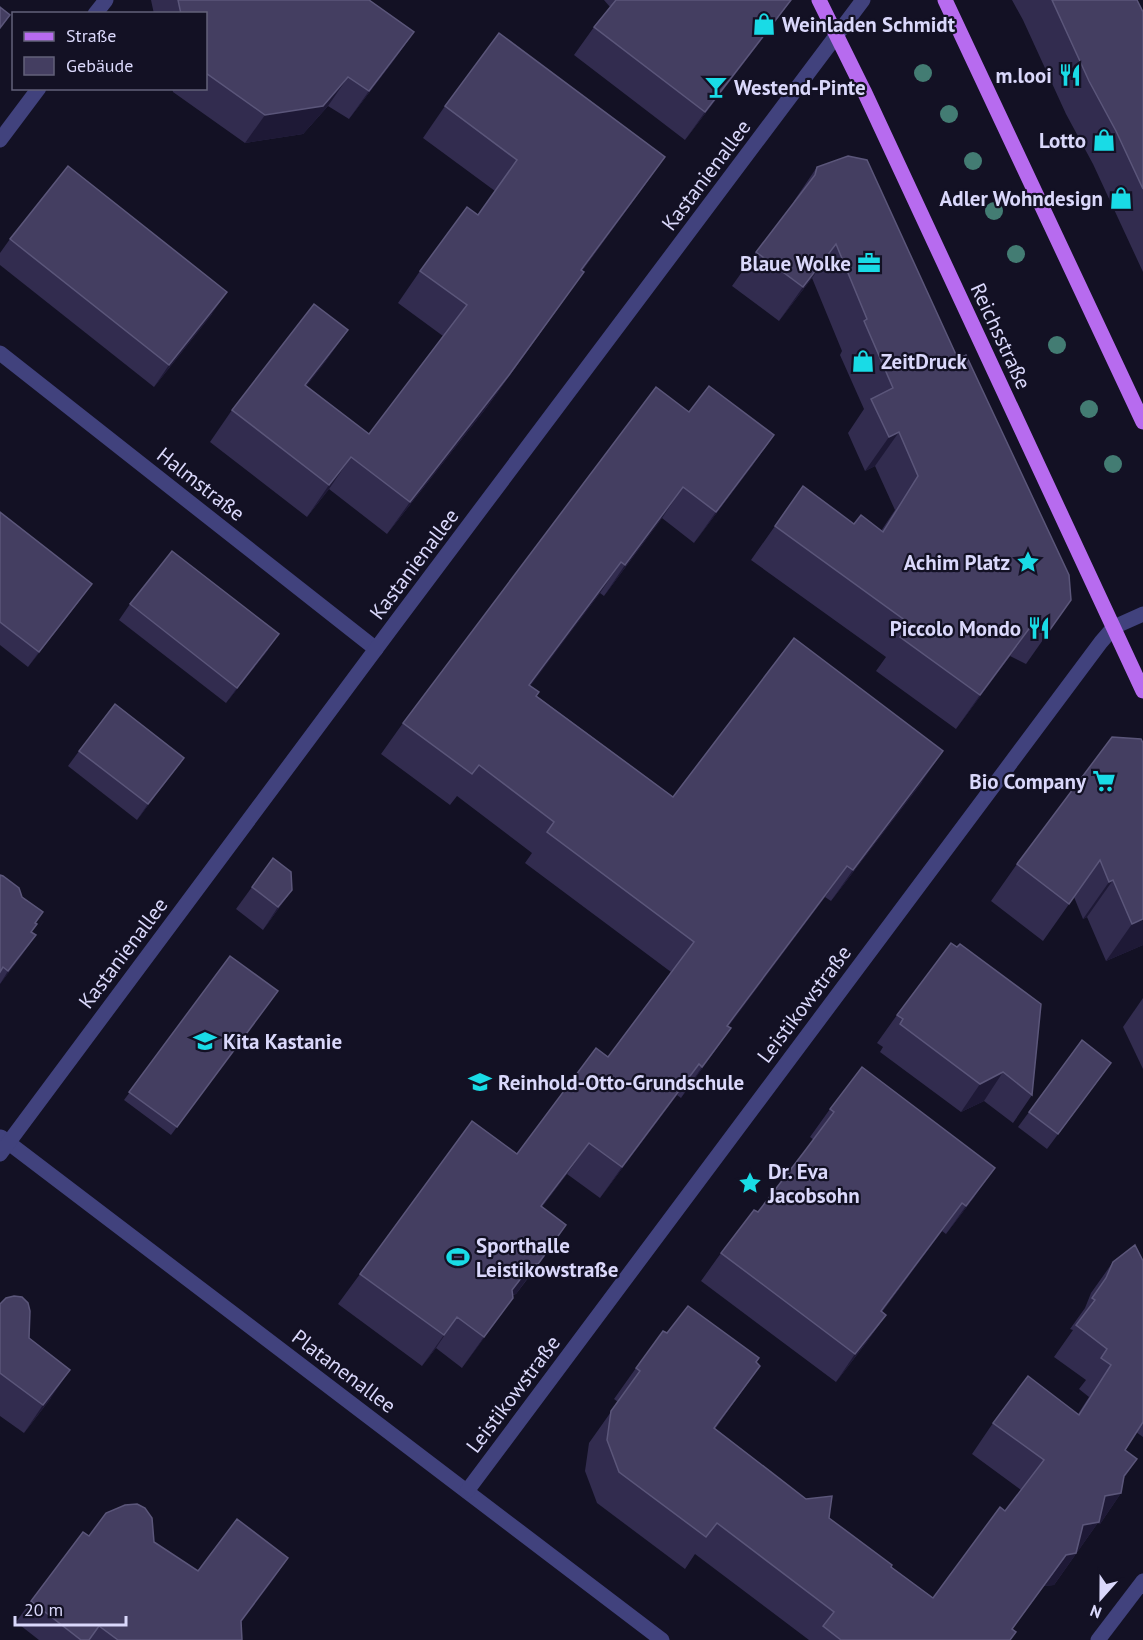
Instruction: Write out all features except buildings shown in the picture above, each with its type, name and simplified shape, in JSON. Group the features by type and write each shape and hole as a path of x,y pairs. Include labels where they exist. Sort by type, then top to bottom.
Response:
{"main road":[{"name":"Reichsstraße","path":"819,0 1143,691"},
{"path":"945,0 1143,422"}],"street":[{"path":"97,12 106,0"},
{"name":"Kastanienallee","path":"3,1144 864,0"},
{"path":"0,140 38,90"},
{"name":"Halmstraße","path":"0,353 376,649"},
{"name":"Leistikowstraße","path":"467,1491 1114,627 1143,614"},
{"name":"Platanenallee","path":"3,1144 662,1640"},
{"path":"1098,1640 1143,1581"}],"place":[{"name":"Weinladen Schmidt","path":"764,24"},
{"name":"m.looi","path":"1070,75"},
{"name":"Westend-Pinte","path":"716,87"},
{"name":"Lotto","path":"1104,140"},
{"name":"Adler Wohndesign","path":"1121,198"},
{"name":"Blaue Wolke","path":"869,263"},
{"name":"ZeitDruck","path":"863,361"},
{"name":"Achim Platz","path":"1028,562"},
{"name":"Piccolo Mondo","path":"1039,628"},
{"name":"Bio Company","path":"1104,781"},
{"name":"Kita Kastanie","path":"205,1041"},
{"name":"Reinhold-Otto-Grundschule","path":"480,1082"},
{"name":"Dr. Eva Jacobsohn","path":"750,1183"},
{"name":"Sporthalle Leistikowstraße","path":"458,1257"}]}
